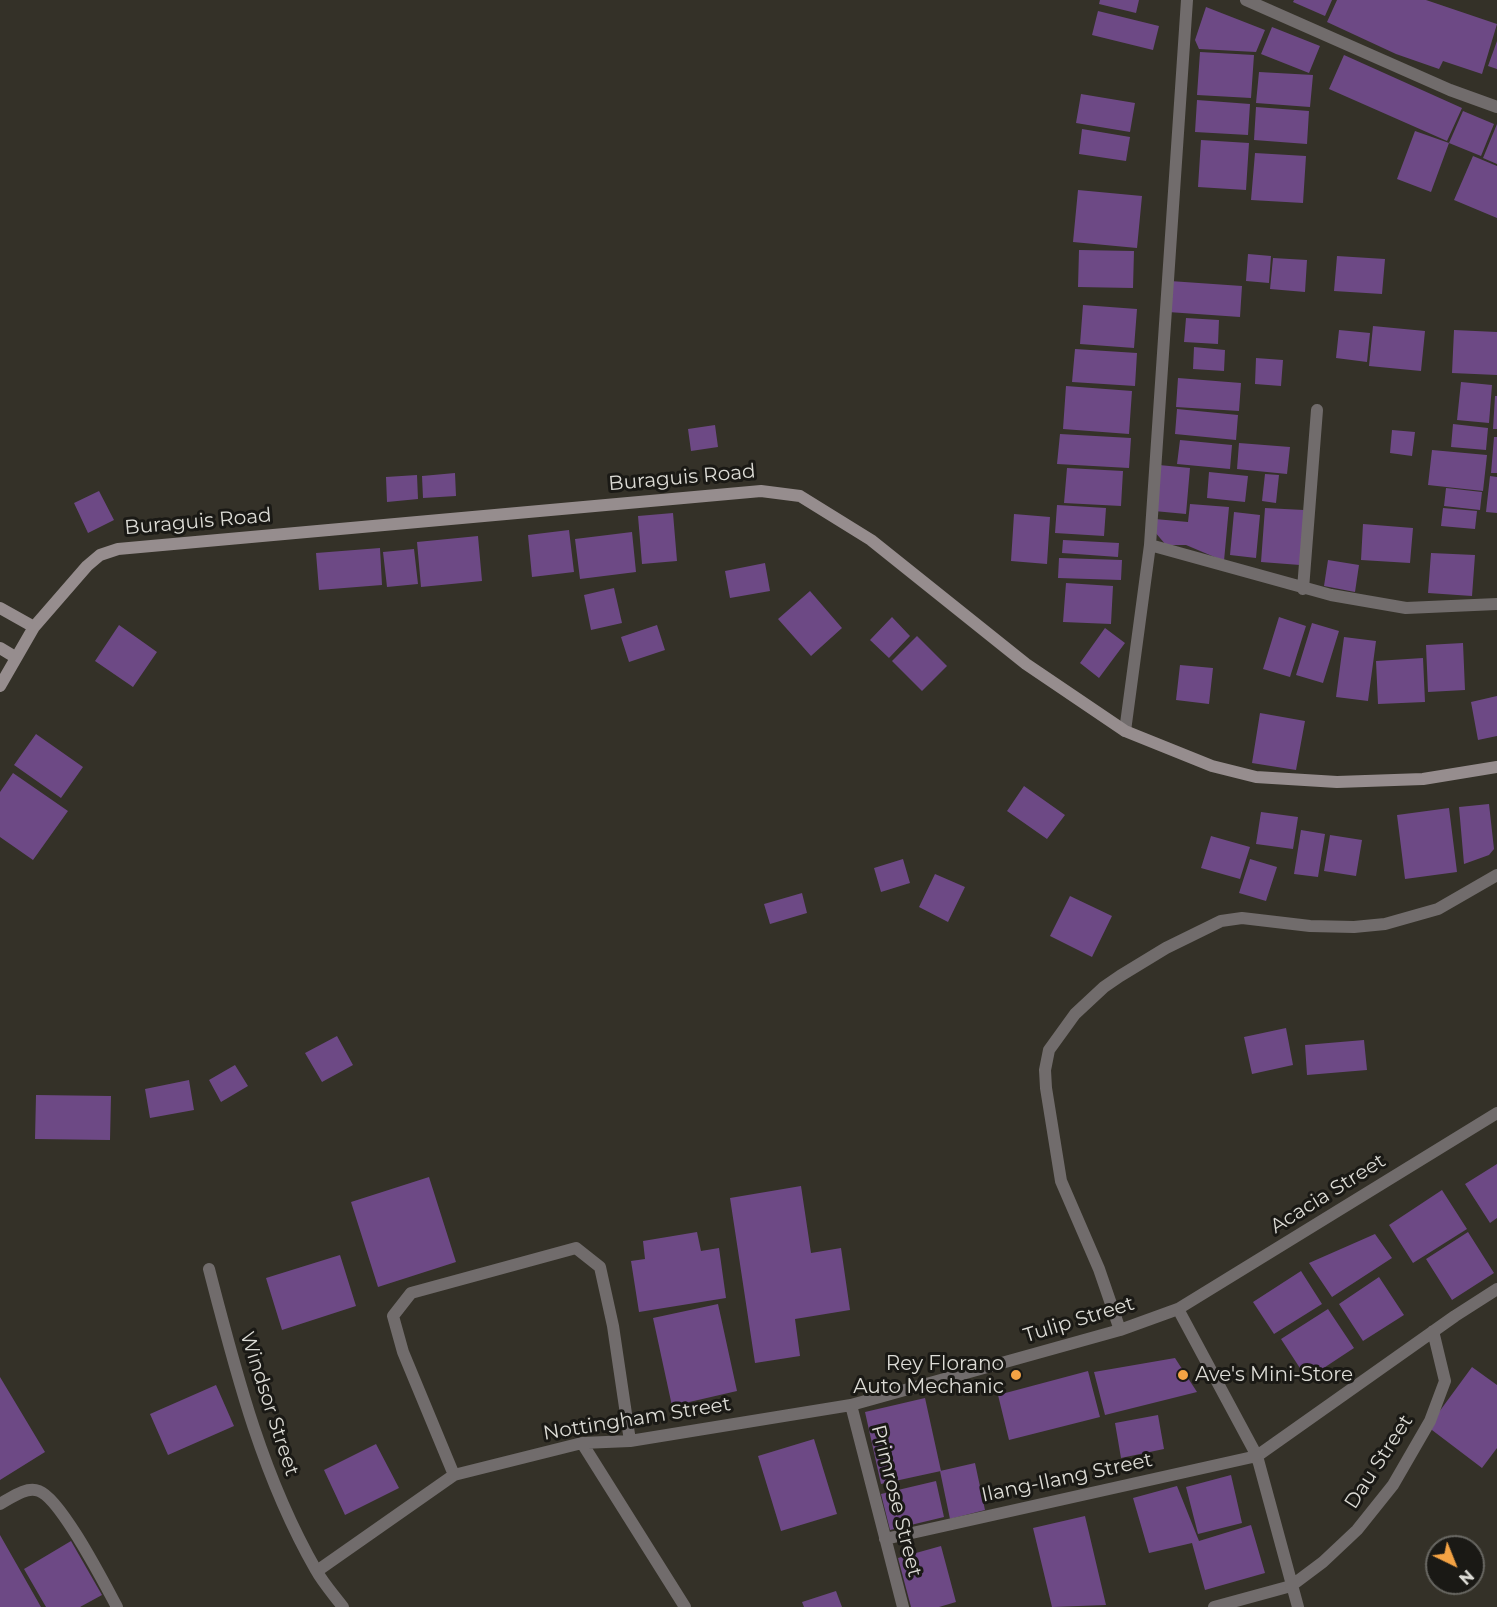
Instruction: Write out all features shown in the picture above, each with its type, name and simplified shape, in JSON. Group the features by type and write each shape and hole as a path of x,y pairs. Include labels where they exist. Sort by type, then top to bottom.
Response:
{"street":[{"path":"1125,730 1150,545 1187,0"},
{"path":"1246,0 1450,90 1497,107"},
{"path":"1303,589 1317,410"},
{"name":"Buraguis Road","path":"0,686 34,627 87,566 100,555 118,549 761,490 800,496 871,540 1026,664 1125,730 1212,766 1256,777 1336,782 1423,779 1497,767"},
{"path":"1150,545 1303,589 1406,608 1497,604"},
{"path":"0,608 34,627"},
{"path":"0,648 15,657"},
{"path":"1120,1330 1099,1269 1061,1181 1046,1088 1045,1070 1049,1050 1075,1014 1104,987 1120,976 1166,948 1221,921 1242,918 1311,926 1354,927 1385,924 1438,909 1497,875"},
{"name":"Acacia Street","path":"1178,1309 1497,1113"},
{"path":"454,1475 403,1352 393,1316 411,1293 576,1248 600,1267 613,1326 630,1441"},
{"name":"Windsor Street","path":"209,1269 239,1387 264,1461 317,1571 343,1607"},
{"path":"1257,1456 1433,1331 1497,1289"},
{"path":"1178,1309 1257,1456 1298,1607"},
{"name":"Tulip Street","path":"851,1405 1120,1330 1178,1309"},
{"name":"Dau Street","path":"1292,1586 1323,1562 1357,1530 1393,1485 1430,1421 1445,1381 1433,1331"},
{"name":"Nottingham Street","path":"317,1571 454,1475 582,1443 630,1441 851,1405"},
{"name":"Primrose Street","path":"851,1405 903,1607"},
{"path":"582,1443 685,1607"},
{"name":"Ilang-Ilang Street","path":"885,1539 1257,1456"},
{"path":"0,1504 27,1489 40,1491 64,1514 116,1607"},
{"path":"1214,1607 1292,1586"}],"building":[{"path":"1100,0 1139,0 1136,13 1099,4"},
{"path":"1294,0 1332,0 1325,16 1293,2"},
{"path":"1337,0 1426,0 1497,24 1482,74 1443,61 1439,69 1396,54 1327,22"},
{"path":"1206,7 1265,30 1256,52 1199,49 1195,40"},
{"path":"1098,11 1159,26 1153,50 1092,35"},
{"path":"1272,27 1320,46 1309,73 1261,54"},
{"path":"1497,41 1497,69 1488,66"},
{"path":"1200,52 1254,55 1251,98 1197,95"},
{"path":"1344,55 1462,108 1447,141 1329,89"},
{"path":"1259,72 1313,75 1310,107 1256,103"},
{"path":"1081,94 1135,103 1130,132 1076,123"},
{"path":"1197,100 1250,104 1248,135 1195,132"},
{"path":"1256,107 1309,111 1307,144 1254,140"},
{"path":"1463,111 1494,124 1481,156 1449,143"},
{"path":"1497,124 1497,164 1483,158"},
{"path":"1082,129 1130,137 1126,161 1079,154"},
{"path":"1415,131 1449,143 1431,192 1397,179"},
{"path":"1201,140 1249,143 1246,190 1198,187"},
{"path":"1255,153 1306,156 1303,203 1251,200"},
{"path":"1473,156 1497,166 1497,218 1454,200"},
{"path":"1078,190 1142,196 1137,248 1073,242"},
{"path":"1079,250 1134,251 1133,288 1078,287"},
{"path":"1248,254 1271,256 1269,283 1246,281"},
{"path":"1337,256 1385,259 1382,294 1334,291"},
{"path":"1273,258 1307,260 1305,292 1270,289"},
{"path":"1170,281 1242,286 1240,317 1168,312"},
{"path":"1083,305 1137,309 1134,348 1080,344"},
{"path":"1186,318 1219,320 1218,344 1184,342"},
{"path":"1373,326 1425,331 1421,371 1369,366"},
{"path":"1339,330 1370,333 1367,362 1336,358"},
{"path":"1454,330 1497,332 1497,375 1452,373"},
{"path":"1194,347 1225,350 1224,371 1193,369"},
{"path":"1075,349 1137,353 1135,386 1072,382"},
{"path":"1256,358 1283,360 1281,386 1255,384"},
{"path":"1178,378 1241,383 1239,411 1176,407"},
{"path":"1461,382 1492,385 1489,423 1457,420"},
{"path":"1066,386 1132,391 1129,434 1063,429"},
{"path":"1495,396 1497,396 1497,429 1493,429"},
{"path":"1177,409 1238,415 1236,440 1175,434"},
{"path":"1453,424 1488,428 1486,450 1451,447"},
{"path":"715,425 718,447 691,451 688,429"},
{"path":"1392,430 1415,432 1412,456 1390,453"},
{"path":"1060,434 1131,438 1129,468 1057,464"},
{"path":"1494,437 1497,437 1497,473 1491,473"},
{"path":"1180,440 1232,445 1230,469 1177,464"},
{"path":"1239,443 1290,447 1287,474 1237,469"},
{"path":"1432,450 1487,455 1483,491 1428,485"},
{"path":"1159,465 1190,468 1186,514 1154,511"},
{"path":"1067,468 1123,471 1121,506 1064,503"},
{"path":"1209,472 1248,476 1245,502 1207,498"},
{"path":"455,473 456,496 423,498 422,476"},
{"path":"1265,474 1279,475 1276,503 1262,501"},
{"path":"417,475 418,499 387,502 386,477"},
{"path":"1490,476 1497,477 1497,513 1486,512"},
{"path":"1446,488 1482,492 1480,510 1444,506"},
{"path":"99,491 114,520 88,533 74,503"},
{"path":"1190,504 1229,507 1224,561 1186,545 1166,545 1154,531 1155,519 1188,522"},
{"path":"1057,505 1106,508 1104,536 1055,533"},
{"path":"1265,508 1304,510 1300,565 1261,562"},
{"path":"1443,508 1477,511 1475,529 1441,526"},
{"path":"1234,512 1260,515 1256,558 1230,555"},
{"path":"673,513 677,561 642,564 638,516"},
{"path":"1014,514 1050,517 1047,564 1011,561"},
{"path":"1363,524 1413,528 1410,563 1361,560"},
{"path":"569,530 574,572 532,577 528,535"},
{"path":"632,532 636,572 580,579 575,539"},
{"path":"478,536 482,581 421,587 417,542"},
{"path":"1063,540 1119,543 1118,557 1062,553"},
{"path":"380,548 382,585 319,590 316,553"},
{"path":"414,549 418,584 387,587 383,552"},
{"path":"1431,553 1475,555 1472,596 1428,593"},
{"path":"1059,558 1122,560 1121,580 1058,578"},
{"path":"1328,560 1359,565 1355,592 1324,586"},
{"path":"765,563 770,591 730,598 725,571"},
{"path":"1066,583 1113,586 1111,624 1063,622"},
{"path":"614,588 622,623 591,630 584,595"},
{"path":"810,591 842,628 811,656 778,619"},
{"path":"892,617 910,636 889,658 870,640"},
{"path":"1279,617 1306,626 1290,677 1263,669"},
{"path":"1312,623 1339,631 1323,683 1296,675"},
{"path":"119,625 157,652 133,687 95,661"},
{"path":"657,625 665,650 629,662 621,637"},
{"path":"1105,628 1125,643 1099,678 1080,663"},
{"path":"917,636 947,666 922,691 892,661"},
{"path":"1344,637 1376,641 1368,701 1336,697"},
{"path":"1463,643 1465,690 1428,692 1426,645"},
{"path":"1423,658 1425,702 1378,704 1376,661"},
{"path":"1180,665 1213,668 1209,704 1176,700"},
{"path":"1497,696 1497,736 1478,740 1471,702"},
{"path":"1260,713 1305,721 1296,770 1252,763"},
{"path":"36,734 83,767 61,798 14,765"},
{"path":"13,773 68,811 33,860 0,837 0,792"},
{"path":"1024,786 1065,815 1047,839 1007,811"},
{"path":"1489,804 1494,849 1489,855 1464,864 1459,807"},
{"path":"1449,808 1457,872 1405,879 1397,815"},
{"path":"1261,812 1298,817 1293,849 1256,844"},
{"path":"1301,830 1325,834 1318,877 1294,874"},
{"path":"1330,835 1362,840 1356,876 1324,871"},
{"path":"1211,836 1250,847 1240,879 1201,868"},
{"path":"903,859 910,883 881,892 874,868"},
{"path":"1250,859 1277,867 1266,901 1239,893"},
{"path":"935,874 965,887 948,922 919,907"},
{"path":"802,893 807,913 770,924 764,904"},
{"path":"1070,896 1112,916 1092,957 1050,936"},
{"path":"1286,1028 1293,1065 1252,1074 1244,1037"},
{"path":"337,1036 353,1065 322,1082 305,1053"},
{"path":"1364,1040 1367,1070 1307,1075 1305,1045"},
{"path":"235,1065 248,1086 221,1102 209,1080"},
{"path":"189,1080 194,1110 150,1118 145,1089"},
{"path":"36,1095 111,1096 110,1140 35,1139"},
{"path":"1497,1164 1497,1218 1490,1223 1465,1184"},
{"path":"429,1177 456,1262 378,1287 351,1202"},
{"path":"801,1186 811,1253 841,1248 850,1310 795,1319 800,1356 755,1363 730,1198"},
{"path":"1442,1190 1467,1229 1413,1263 1389,1225"},
{"path":"697,1232 701,1251 719,1248 726,1298 639,1312 631,1261 645,1259 643,1241"},
{"path":"1468,1232 1494,1273 1452,1300 1426,1259"},
{"path":"1375,1234 1392,1258 1332,1297 1309,1263"},
{"path":"340,1255 356,1306 282,1330 266,1278"},
{"path":"1301,1271 1322,1304 1274,1334 1253,1302"},
{"path":"1379,1277 1404,1315 1363,1341 1339,1304"},
{"path":"718,1304 737,1391 672,1406 653,1318"},
{"path":"1328,1309 1354,1348 1307,1379 1281,1339"},
{"path":"1175,1358 1197,1392 1105,1415 1094,1372"},
{"path":"1472,1367 1497,1385 1497,1448 1482,1468 1428,1427"},
{"path":"1088,1371 1100,1417 1009,1440 998,1395"},
{"path":"0,1377 45,1452 0,1480"},
{"path":"216,1385 234,1426 168,1455 150,1414"},
{"path":"925,1398 941,1471 881,1484 865,1412"},
{"path":"1158,1415 1164,1449 1121,1458 1115,1423"},
{"path":"814,1439 837,1514 781,1531 758,1456"},
{"path":"376,1444 399,1488 345,1515 324,1470"},
{"path":"975,1463 985,1510 950,1519 940,1471"},
{"path":"1231,1475 1242,1523 1198,1534 1186,1487"},
{"path":"936,1481 944,1517 890,1530 881,1494"},
{"path":"1177,1486 1199,1541 1251,1525 1265,1573 1205,1590 1192,1543 1149,1553 1133,1498"},
{"path":"1085,1516 1106,1605 1052,1607 1033,1528"},
{"path":"0,1535 41,1607 0,1607"},
{"path":"71,1541 102,1595 80,1607 46,1607 24,1569"},
{"path":"941,1546 956,1602 939,1607 911,1607 898,1558"},
{"path":"836,1591 842,1607 804,1607 802,1602"}],"place":[{"name":"Rey Florano Auto Mechanic","path":"1016,1375"},
{"name":"Ave's Mini-Store","path":"1183,1375"}]}
